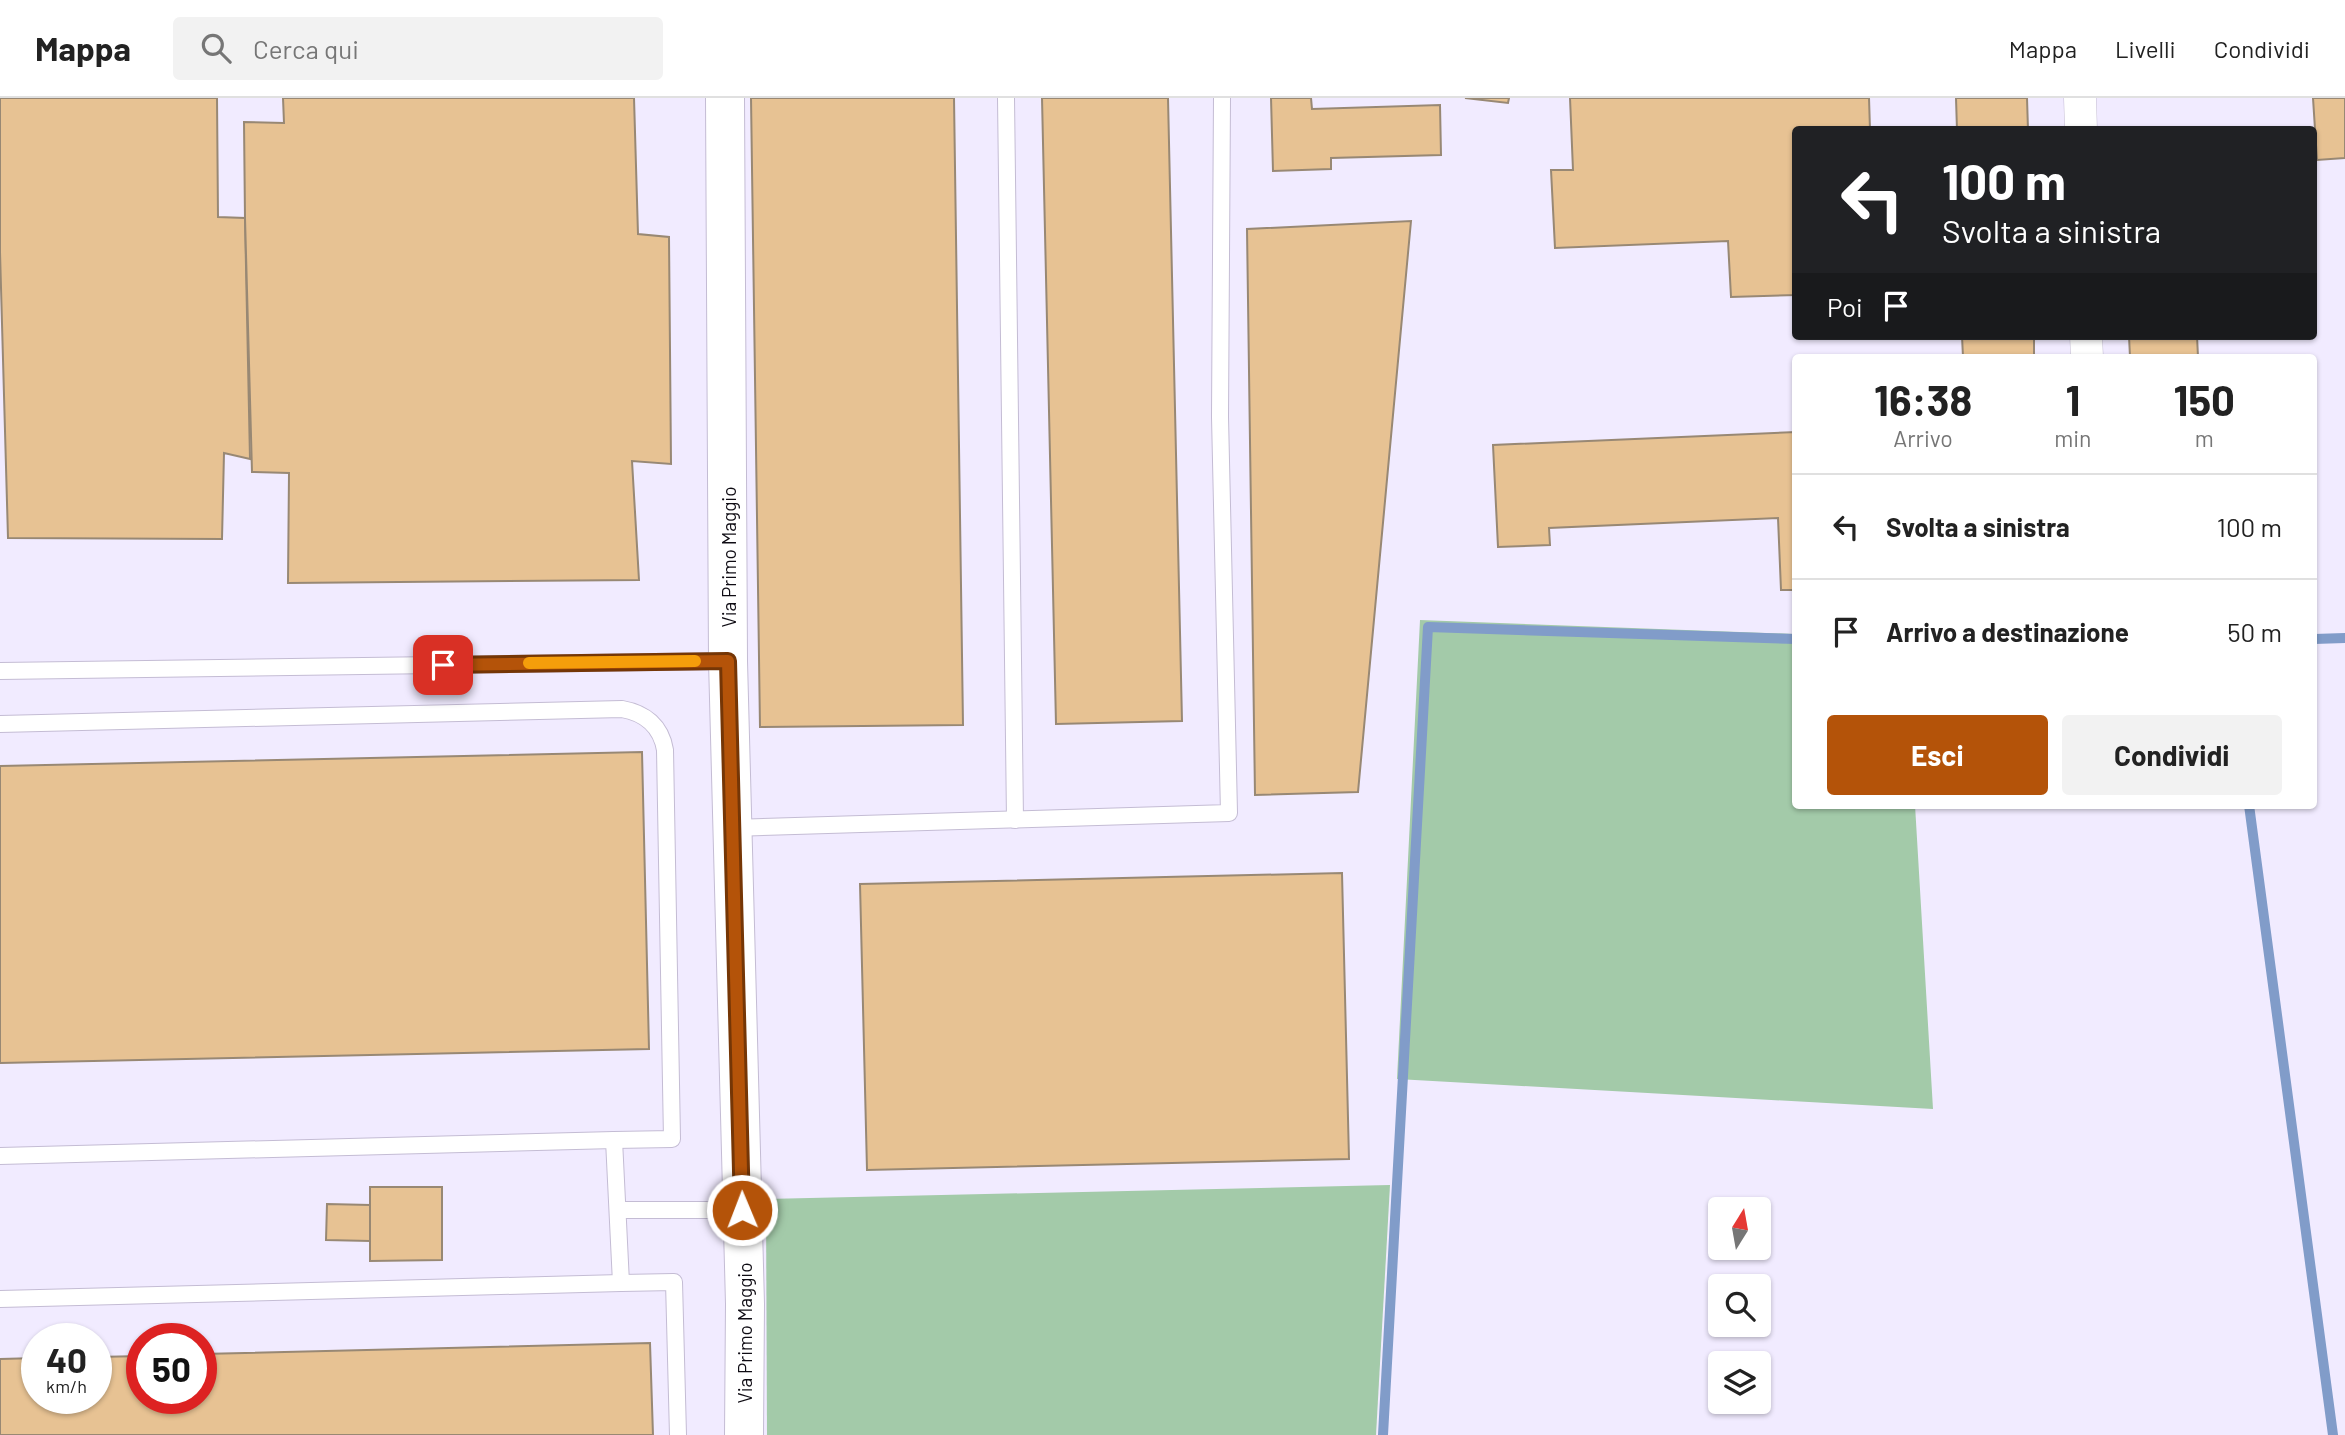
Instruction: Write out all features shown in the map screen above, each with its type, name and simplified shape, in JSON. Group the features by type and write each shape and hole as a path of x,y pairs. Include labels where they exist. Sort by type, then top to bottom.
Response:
{"main road":[{"name":"Via Primo Maggio","path":"724,98 728,661 742,1210 744,1435"}],"street":[{"path":"2080,98 2081,126"}],"lane":[{"path":"1006,98 1016,820"},
{"path":"732,828 1229,813 1220,417 1222,98"},
{"path":"0,671 728,661"},
{"path":"0,724 622,709 642,715 658,730 665,750 672,1139 0,1156"},
{"path":"614,1140 621,1283"},
{"path":"618,1210 742,1210"},
{"path":"0,1299 674,1282 678,1435"}],"green space":[{"path":"1420,620 1792,634 1792,809 1915,809 1933,1109 1397,1079"},
{"path":"1390,1185 1376,1435 767,1435 766,1199"}],"building":[{"path":"0,98 217,98 218,217 245,218 250,459 224,453 222,539 8,538 0,252"},
{"path":"283,98 634,98 638,234 669,237 671,464 632,461 639,580 288,583 289,473 252,472 244,122 284,123"},
{"path":"751,98 954,98 963,725 760,727"},
{"path":"1042,98 1168,98 1182,721 1056,724"},
{"path":"1271,98 1311,98 1312,109 1440,105 1441,155 1331,158 1331,169 1273,171"},
{"path":"1465,98 1509,98 1508,103"},
{"path":"1570,98 1869,98 1870,126 1792,126 1792,295 1731,297 1728,241 1555,248 1551,170 1573,170"},
{"path":"1956,98 2027,98 2028,126 1957,126"},
{"path":"2313,98 2345,98 2345,158 2317,160 2317,126 2315,126"},
{"path":"1411,221 1358,792 1255,795 1247,229"},
{"path":"1962,340 2034,340 2034,354 1963,354"},
{"path":"2129,340 2197,340 2198,354 2130,354"},
{"path":"1792,432 1792,590 1781,590 1778,518 1549,528 1550,545 1498,547 1493,445"},
{"path":"642,752 649,1049 0,1063 0,766"},
{"path":"1342,873 1349,1159 867,1170 860,884"},
{"path":"370,1187 442,1187 442,1260 370,1261"},
{"path":"327,1204 370,1205 370,1241 326,1240"},
{"path":"650,1343 653,1435 0,1435 0,1359 21,1358 21,1414 112,1414 112,1357 126,1356 126,1414 217,1414 217,1354"}],"waterway":[{"path":"1383,1435 1428,627 1792,639"},
{"path":"2317,639 2345,638"},
{"path":"2250,809 2333,1435"}],"slow traffic":[{"path":"529,663 695,661"}],"route":[{"path":"443,665 728,661 742,1210"}]}
